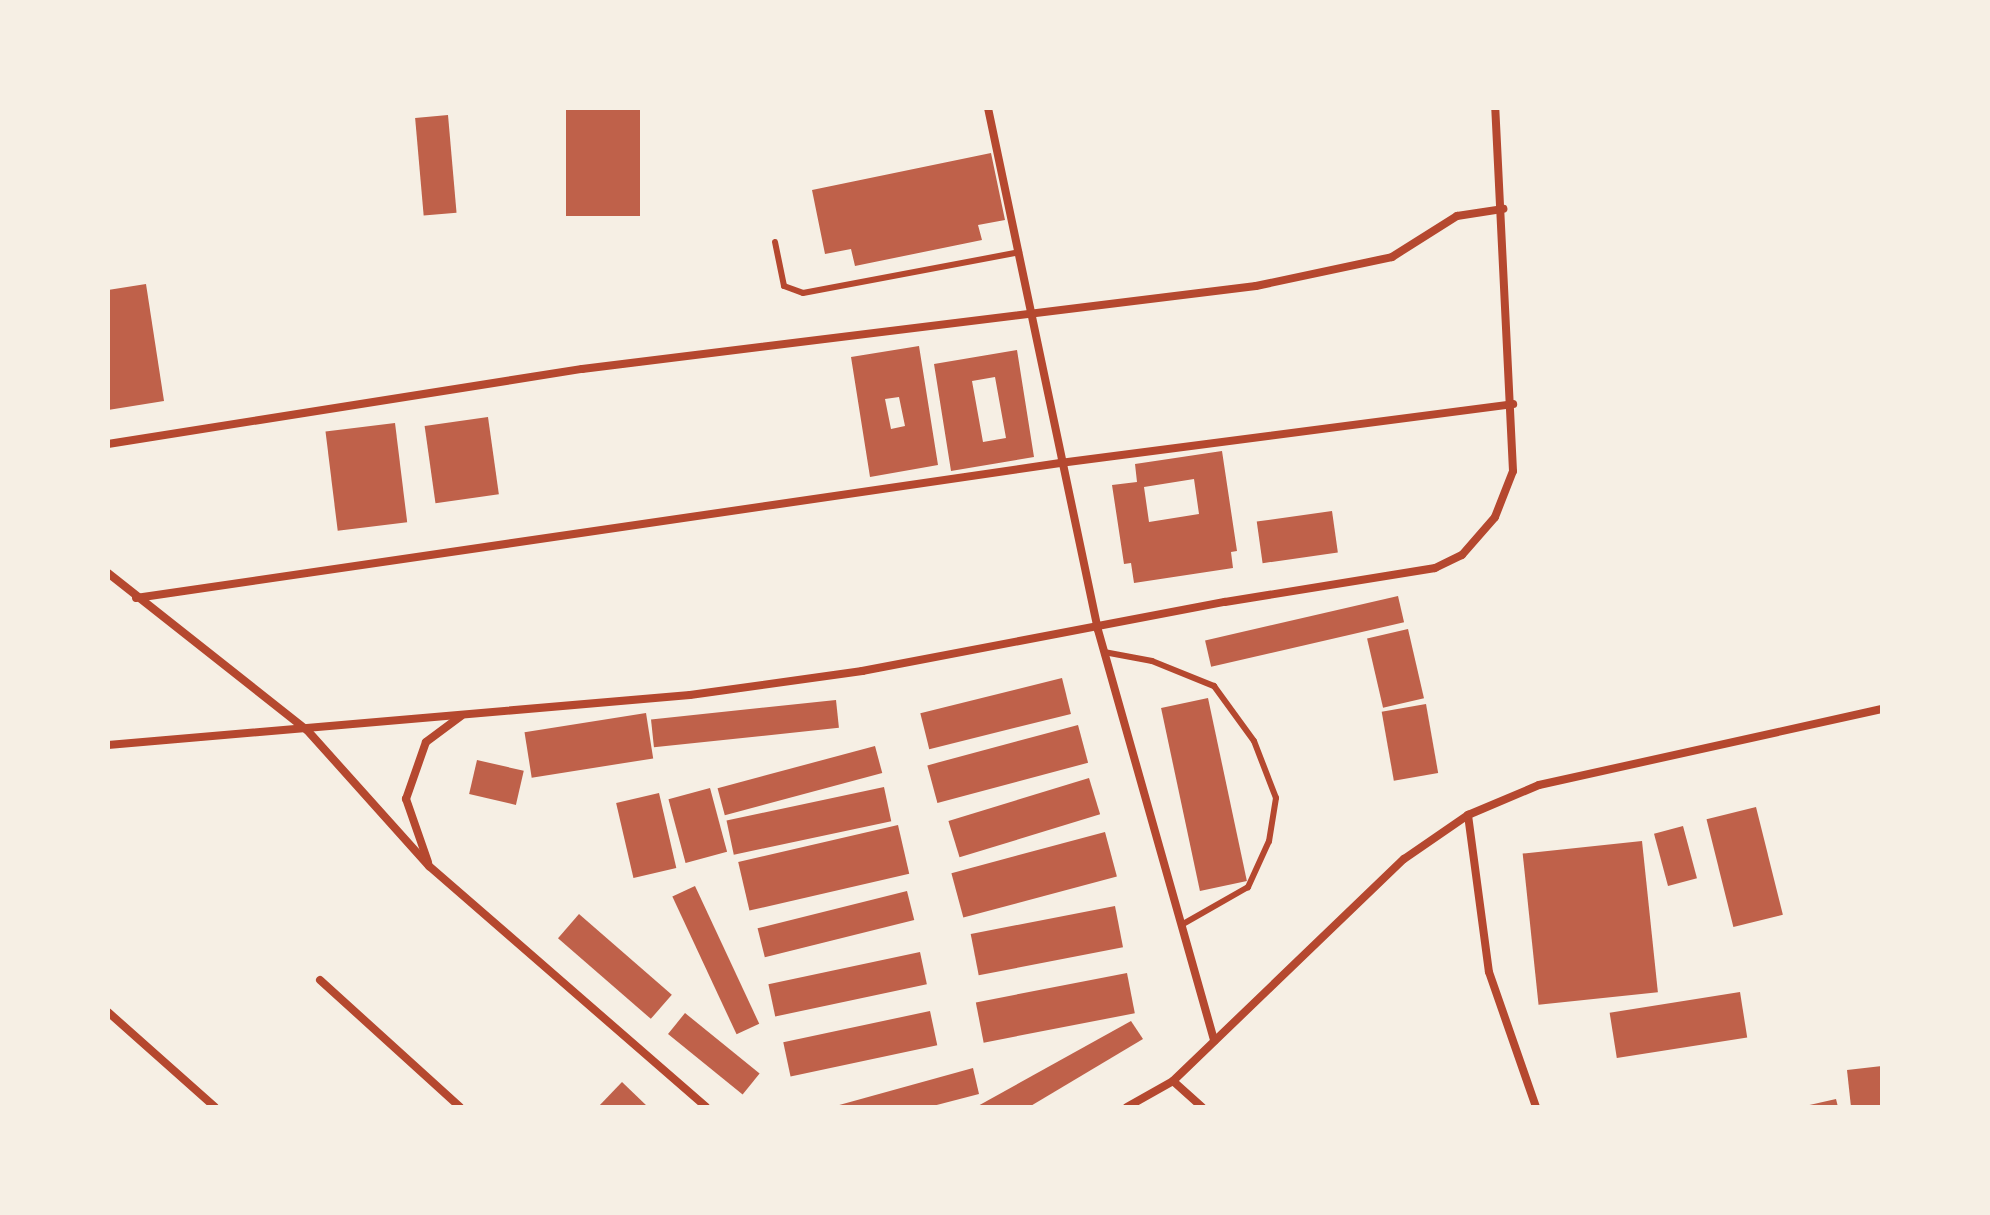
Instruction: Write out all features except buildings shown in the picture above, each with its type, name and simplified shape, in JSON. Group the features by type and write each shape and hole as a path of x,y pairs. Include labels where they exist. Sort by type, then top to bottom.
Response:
{"street":[{"path":"988,108 1060,463 1098,630 1214,1041"},
{"path":"108,745 706,693 1098,630 1225,602 1435,568 1462,555 1508,495 1513,471 1513,404 1495,108"},
{"path":"108,444 582,369 1256,286 1392,257 1457,216 1503,209"},
{"path":"136,598 1060,463 1513,404"},
{"path":"108,573 307,730 429,866 706,1107"},
{"path":"1127,1107 1173,1081 1404,859 1468,815 1539,785 1882,709"},
{"path":"429,866 406,799 426,742 462,716"},
{"path":"1468,815 1489,972 1536,1107"},
{"path":"320,980 460,1107"},
{"path":"108,1012 215,1107"},
{"path":"1173,1081 1202,1107"}],"lane":[{"path":"775,242 784,286 803,293 1019,252"},
{"path":"1104,652 1152,661 1214,686 1254,741 1276,798 1269,841 1248,887 1181,925"}]}
